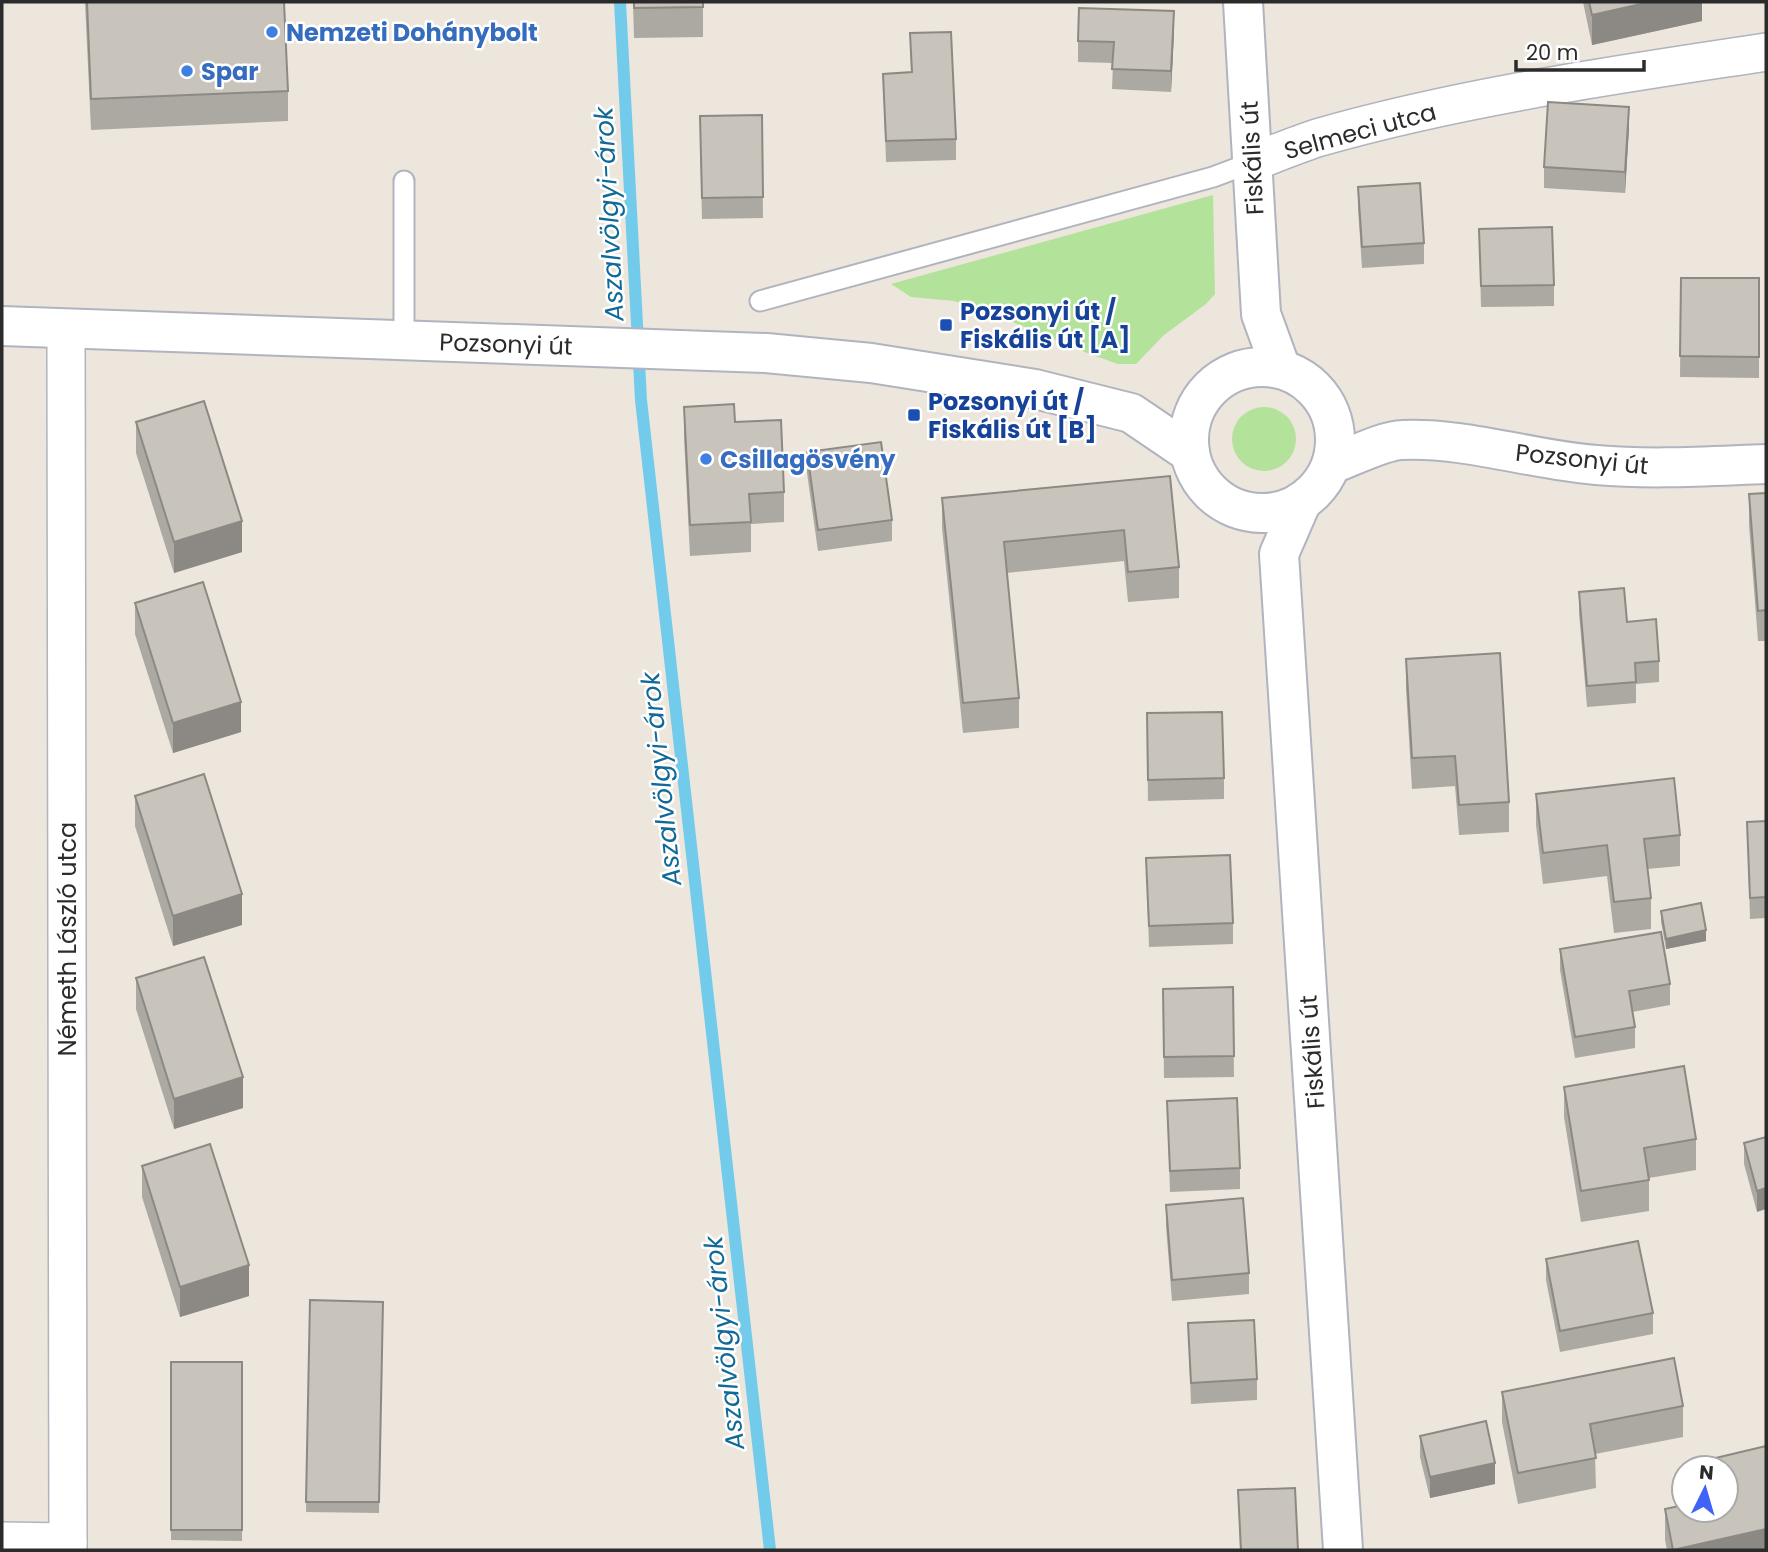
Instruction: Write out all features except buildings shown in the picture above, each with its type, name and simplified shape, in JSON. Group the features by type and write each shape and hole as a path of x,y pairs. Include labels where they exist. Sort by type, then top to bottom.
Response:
{"street":[{"name":"Fiskális út","path":"1243,2 1261,314 1281,369"},
{"name":"Selmeci utca","path":"1253,162 1316,139 1463,103 1600,77 1766,52"},
{"name":"Fiskális út","path":"1235,372 1261,314"},
{"name":"Pozsonyi út","path":"2,327 766,354 896,367 1035,389 1131,413 1190,453"},
{"name":"Németh László utca","path":"66,328 68,1546"},
{"path":"1258,366 1281,369 1304,379 1322,397 1331,413 1335,430 1332,464 1320,485 1302,502 1273,512 1243,510 1224,502 1208,490 1197,473 1190,453 1190,425 1200,401 1215,383 1235,372 1258,366"},
{"name":"Pozsonyi út","path":"1322,397 1399,439"},
{"name":"Pozsonyi út","path":"1131,413 1200,401"},
{"name":"Pozsonyi út","path":"1332,464 1399,439 1455,442 1533,457 1598,465 1668,467 1766,464"},
{"name":"Fiskális út","path":"1302,502 1279,554 1343,1550"},
{"path":"1243,510 1279,554"},
{"path":"2,1541 68,1546"}],"lane":[{"name":"Selmeci utca","path":"760,301 1213,177 1253,162"},
{"path":"404,181 404,340"}],"green space":[{"path":"1213,195 1215,294 1206,304 1164,335 1136,364 1118,364 984,310 954,301 911,297 891,284"},
{"path":"1258,407 1270,407 1287,416 1294,427 1294,451 1287,462 1270,471 1258,471 1246,466 1237,457 1232,445 1232,433 1237,421 1246,412"}],"waterway":[{"name":"Aszalvölgyi-árok","path":"620,2 641,400 770,1550"}],"place":[{"name":"Nemzeti Dohánybolt","path":"272,32"},
{"name":"Spar","path":"187,71"},
{"name":"Pozsonyi út / Fiskális út [A]","path":"946,325"},
{"name":"Pozsonyi út / Fiskális út [B]","path":"914,415"},
{"name":"Csillagösvény","path":"706,459"}]}
